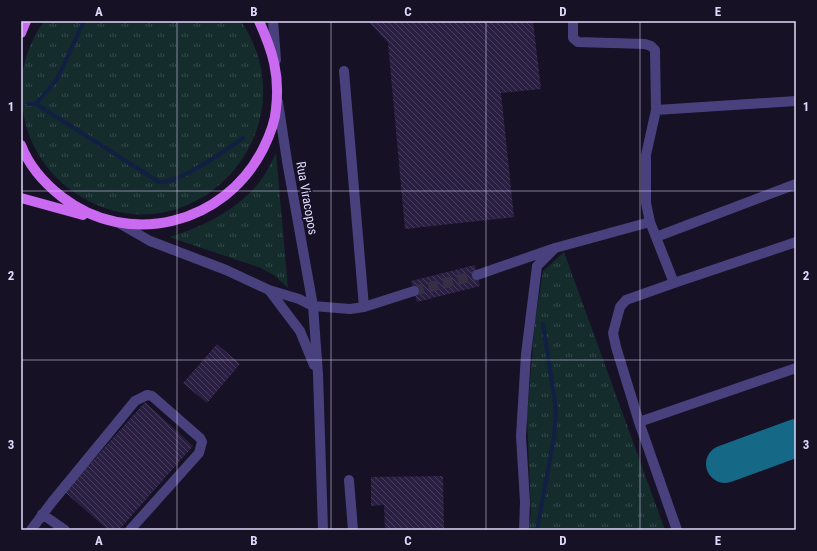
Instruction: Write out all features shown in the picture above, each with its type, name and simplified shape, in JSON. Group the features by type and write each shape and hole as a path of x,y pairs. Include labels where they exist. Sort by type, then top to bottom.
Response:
{"main road":[{"path":"21,198 66,211 134,225 162,223 190,216 216,203 238,186 256,164 268,138 276,111 278,82 272,50 259,21"},
{"path":"21,145 26,156 46,184 74,206 106,220"}],"street":[{"path":"273,21 278,82"},
{"path":"573,21 573,38 578,42 645,44 651,46 655,50 656,110 644,169 646,203 650,222 674,283"},
{"path":"344,71 364,307"},
{"name":"Rua Viracopos","path":"277,94 286,161 313,306 318,374 323,530"},
{"path":"656,110 796,101"},
{"path":"656,237 796,184"},
{"name":"Rua Viracopos","path":"117,222 150,241 226,270 269,290 299,299 313,306"},
{"path":"477,275 555,248 650,222"},
{"path":"677,530 639,422 616,347 613,333 620,307 626,300 796,242"},
{"path":"524,530 525,502 521,436 521,407 526,354 536,266 555,248"},
{"name":"Rua Viracopos","path":"269,290 300,331 318,374"},
{"path":"313,306 336,309 364,307 414,291"},
{"path":"639,422 796,368"},
{"path":"31,530 42,514 135,401 147,395 152,396 200,438 201,448 199,453 130,530"},
{"path":"349,480 353,530"},
{"path":"42,514 65,530"}],"green space":[{"path":"44,21 241,21 260,64 262,107 250,146 226,179 194,202 155,214 113,211 71,190 63,184 43,161 33,144 29,135 23,111 22,84 26,58 30,45"},
{"path":"276,153 288,288 275,276 261,268 169,237 195,228 220,216 242,200 261,180"},
{"path":"564,252 665,530 528,530 531,513 527,416 535,322 543,271"}],"building":[{"path":"368,21 533,21 541,89 501,93 514,217 405,229 388,43"},
{"path":"475,265 480,286 417,302 411,281"},
{"path":"217,344 240,364 207,403 183,383"},
{"path":"145,402 193,446 119,530 108,530 65,492"},
{"path":"443,476 444,530 385,530 384,505 371,506 371,477"}],"waterway":[{"path":"36,104 57,79 84,21"},
{"path":"28,104 36,104 159,182 178,178 190,172 243,138"},
{"path":"537,530 554,437 556,409 543,324"}],"taxiway":[{"path":"725,464 796,438"}],"tunnel":[{"path":"414,291 477,275"}]}
